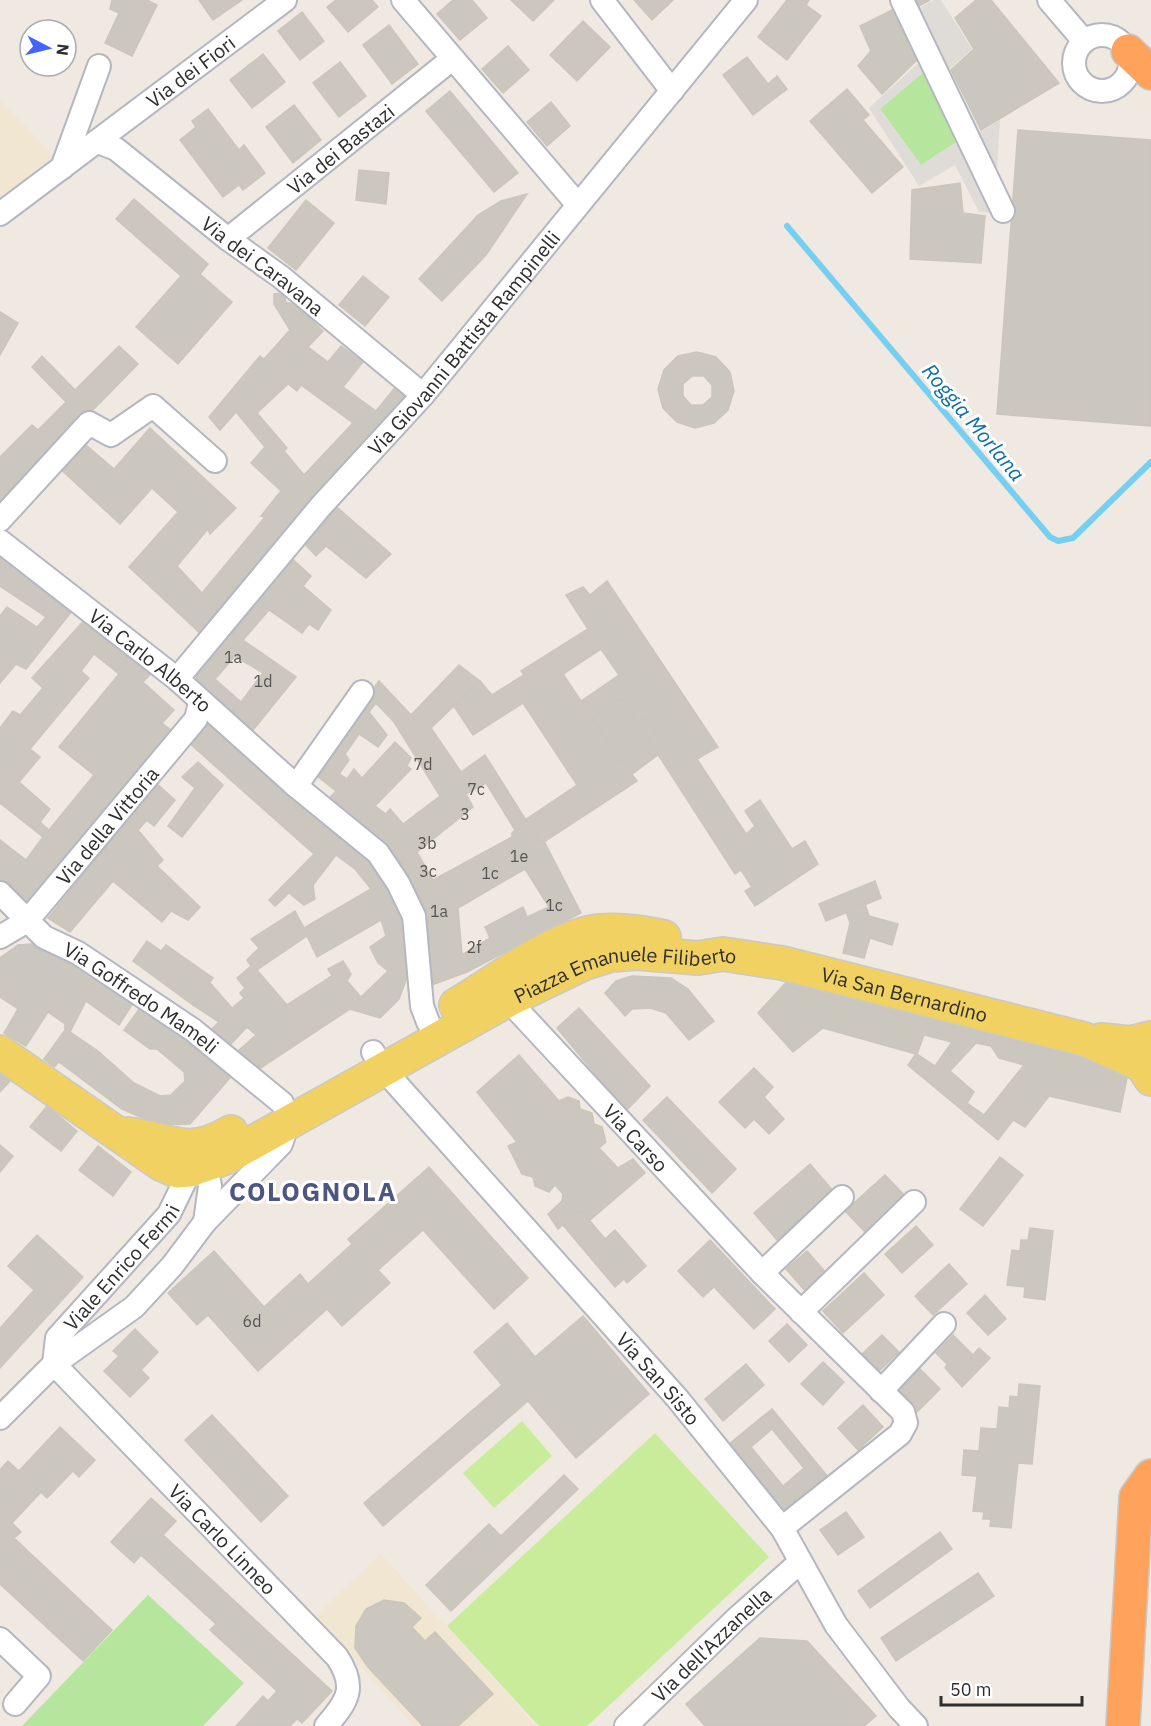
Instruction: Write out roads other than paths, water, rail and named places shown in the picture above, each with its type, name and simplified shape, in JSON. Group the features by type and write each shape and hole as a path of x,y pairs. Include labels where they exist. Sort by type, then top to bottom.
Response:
{"highway":[{"path":"1123,1726 1136,1497 1151,1476"},
{"path":"1143,1726 1151,1549"},
{"path":"1130,1584 1148,1634"}],"main road":[{"name":"Piazza Emanuele Filiberto","path":"378,1061 428,1022 552,947 598,931 638,933 703,943 723,954"},
{"name":"Piazza Emanuele Filiberto","path":"200,1160 225,1158 285,1113 378,1061 585,963 611,955 637,953 698,958 723,954"},
{"name":"Via San Bernardino","path":"723,954 782,963 1084,1039 1130,1043 1151,1038"},
{"name":"Via San Bernardino","path":"1084,1039 1142,1065 1151,1079"},
{"path":"0,1052 119,1132 143,1154 161,1164 177,1171 200,1160"}],"street":[{"name":"Via dei Fiori","path":"0,214 285,0"},
{"path":"403,0 578,205"},
{"path":"602,0 672,91"},
{"name":"Via Giovanni Battista Rampinelli","path":"177,679 321,506 423,395 746,0"},
{"path":"902,0 1004,211"},
{"path":"1049,0 1084,41"},
{"path":"1110,36 1119,40 1139,62 1130,70 1126,78 1112,89 1095,91 1081,82 1074,68 1074,58 1084,41 1092,37 1110,36"},
{"name":"Via dei Bastazi","path":"228,239 452,59"},
{"path":"62,168 99,66"},
{"name":"Via dei Caravana","path":"98,142 116,149 228,239 281,277 423,395"},
{"path":"0,519 89,423 111,435 153,406 215,461"},
{"name":"Via Carlo Alberto","path":"0,542 177,679 200,703 378,853 398,883 414,916 420,987 428,1022"},
{"path":"296,786 362,692"},
{"name":"Via della Vittoria","path":"0,938 27,921 196,719 200,703"},
{"name":"Via Goffredo Mameli","path":"0,893 44,937 78,953 193,1030 285,1113"},
{"name":"Via Carso","path":"508,1000 762,1273 903,1412 906,1423 900,1434 782,1528"},
{"name":"Via San Sisto","path":"378,1061 678,1398 782,1528 799,1563 836,1625 899,1708 916,1726"},
{"name":"Viale Enrico Fermi","path":"0,1418 54,1364 134,1307 172,1266 206,1222 281,1144 285,1113"},
{"name":"Viale Enrico Fermi","path":"200,1160 210,1186 206,1222"},
{"name":"Viale Enrico Fermi","path":"54,1364 57,1338 169,1214 200,1160"},
{"path":"762,1273 842,1197"},
{"path":"801,1312 915,1202"},
{"path":"881,1391 945,1324"},
{"name":"Via Carlo Linneo","path":"54,1364 337,1657 348,1677 348,1694 326,1726"},
{"name":"Via dell'Azzanella","path":"626,1726 736,1619 799,1563"},
{"path":"0,1639 39,1676 15,1704"}],"waterway":[{"name":"Roggia Morlana","path":"787,226 1050,537 1058,541 1073,538 1151,462"}],"district":[{"name":"COLOGNOLA","path":"313,1191"}]}
